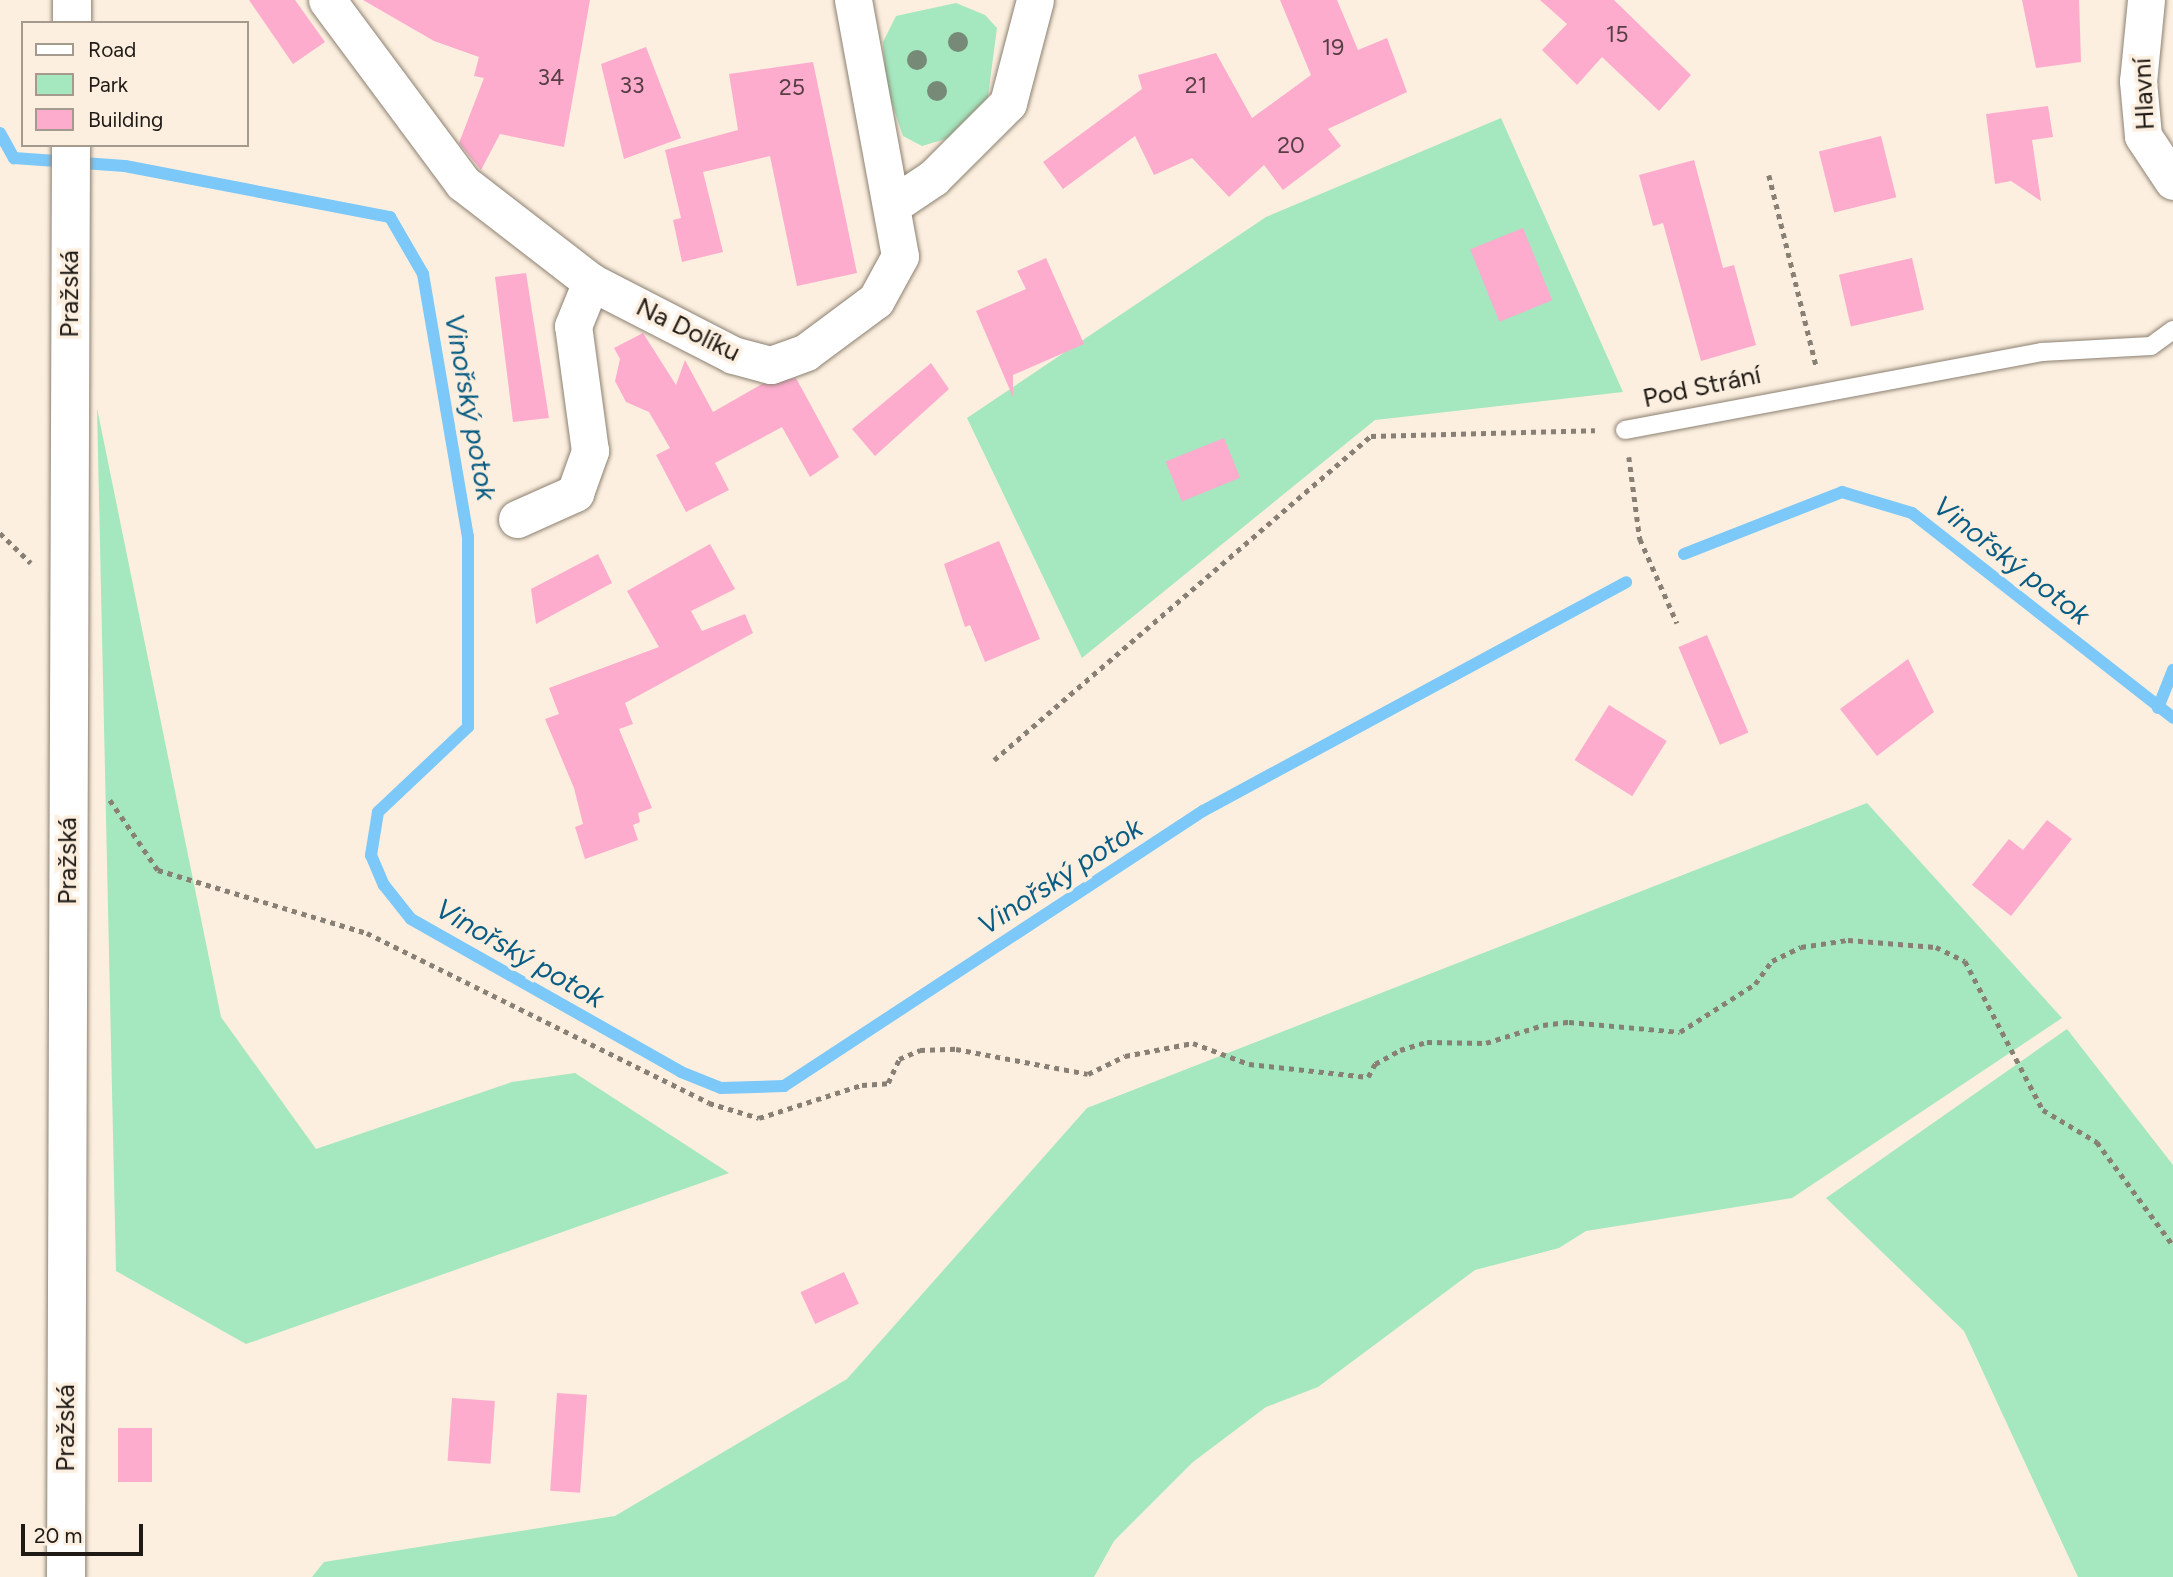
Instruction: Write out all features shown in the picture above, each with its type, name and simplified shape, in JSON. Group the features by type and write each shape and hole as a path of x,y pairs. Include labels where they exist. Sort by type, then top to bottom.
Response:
{"main road":[{"path":"72,0 72,21"},
{"name":"Pražská","path":"66,1577 71,147"}],"street":[{"name":"Na Dolíku","path":"327,0 463,183 592,282 733,355 771,365 806,352 876,300 900,256 894,204 853,0"},
{"path":"894,204 933,178 1008,103 1035,0"},
{"name":"Hlavní","path":"2146,0 2138,81 2143,136 2173,181"},
{"path":"517,519 575,492 590,451 573,326 592,282"}],"lane":[{"name":"Pod Strání","path":"1625,430 1822,388 2042,352 2151,346 2173,330"}],"path":[{"path":"1769,175 1822,388"},
{"path":"994,760 1371,436 1625,430"},
{"name":"Pod Strání","path":"1625,430 1640,538 1677,623"},
{"path":"68,752 103,788 158,870 367,933 709,1104 759,1118 862,1085 888,1083 899,1059 920,1050 968,1051 1088,1073 1125,1056 1193,1044 1262,1067 1368,1077 1375,1064 1427,1042 1486,1043 1556,1023 1680,1032 1755,984 1772,961 1801,947 1849,940 1882,947 1915,943 1965,961 2043,1110 2097,1142 2173,1245"}],"green space":[{"path":"956,3 985,15 997,28 987,103 952,137 922,146 903,136 886,86 883,42 896,16"},
{"path":"1501,118 1623,392 1375,420 1082,658 967,418 1266,217"},
{"path":"97,408 221,1017 316,1149 512,1082 575,1073 729,1173 246,1344 116,1271"},
{"path":"1867,803 2062,1018 1792,1198 1586,1231 1559,1248 1475,1270 1318,1387 1266,1407 1193,1462 1114,1541 1094,1577 312,1577 324,1562 615,1516 847,1379 1087,1108"},
{"path":"2067,1029 2173,1165 2173,1577 2078,1577 1964,1331 1826,1198"}],"building":[{"path":"249,0 295,0 325,42 293,64"},
{"path":"363,0 590,0 564,147 500,134 481,170 459,143 484,78 474,76 479,57 434,41"},
{"path":"1280,0 1337,0 1358,50 1387,38 1407,92 1328,129 1341,146 1283,190 1264,165 1229,197 1192,158 1154,175 1135,136 1063,189 1043,162 1142,89 1138,75 1216,53 1252,118 1311,75"},
{"path":"1540,0 1614,0 1691,75 1659,111 1602,57 1577,85 1542,50 1567,24"},
{"path":"2022,0 2079,0 2081,62 2036,68"},
{"path":"646,47 681,138 624,159 601,64"},
{"path":"813,62 857,273 797,286 770,156 703,172 723,252 682,262 673,220 681,218 665,150 738,130 729,74"},
{"path":"2048,106 2053,137 2032,140 2041,201 2011,181 1995,184 1986,114"},
{"path":"1881,136 1896,197 1834,213 1819,151"},
{"path":"1694,160 1723,268 1734,265 1756,345 1701,361 1663,223 1653,226 1639,175"},
{"path":"1523,228 1552,300 1499,322 1470,249"},
{"path":"1046,258 1084,344 1013,375 1013,397 976,311 1026,289 1017,271"},
{"path":"1912,258 1924,310 1851,327 1839,275"},
{"path":"526,273 549,418 513,422 495,277"},
{"path":"643,333 676,385 685,360 713,412 762,384 796,378 839,457 810,477 782,427 715,463 729,490 686,512 656,455 670,448 649,412 626,402 615,381 620,359 614,348"},
{"path":"931,363 949,389 875,456 852,429"},
{"path":"1224,438 1240,478 1182,501 1166,462"},
{"path":"999,541 1040,639 985,662 970,625 965,627 944,564"},
{"path":"710,544 735,589 691,611 702,631 745,614 753,633 625,703 633,724 619,729 652,808 638,813 640,822 633,825 638,840 585,859 575,827 583,824 574,788 545,719 559,714 549,688 659,647 627,591"},
{"path":"598,554 612,583 536,624 531,589"},
{"path":"1707,635 1748,733 1720,745 1678,647"},
{"path":"1908,659 1934,712 1877,756 1840,709"},
{"path":"1609,705 1667,741 1632,796 1575,760"},
{"path":"2047,820 2072,839 2011,916 1972,885 2009,839 2023,850"},
{"path":"844,1272 859,1304 815,1324 800,1292"},
{"path":"557,1393 587,1395 580,1493 550,1491"},
{"path":"452,1398 495,1401 491,1464 448,1461"},
{"path":"118,1428 152,1428 152,1482 118,1482"}],"waterway":[{"name":"Vinořský potok","path":"0,133 14,158 125,166 390,217 423,274 468,536 468,727 378,812 371,855 384,885 411,919 681,1072 721,1088 784,1086 1203,811 1626,582"},
{"name":"Vinořský potok","path":"1684,554 1842,492 1912,513 2173,718"},
{"path":"2158,708 2173,670"}]}
